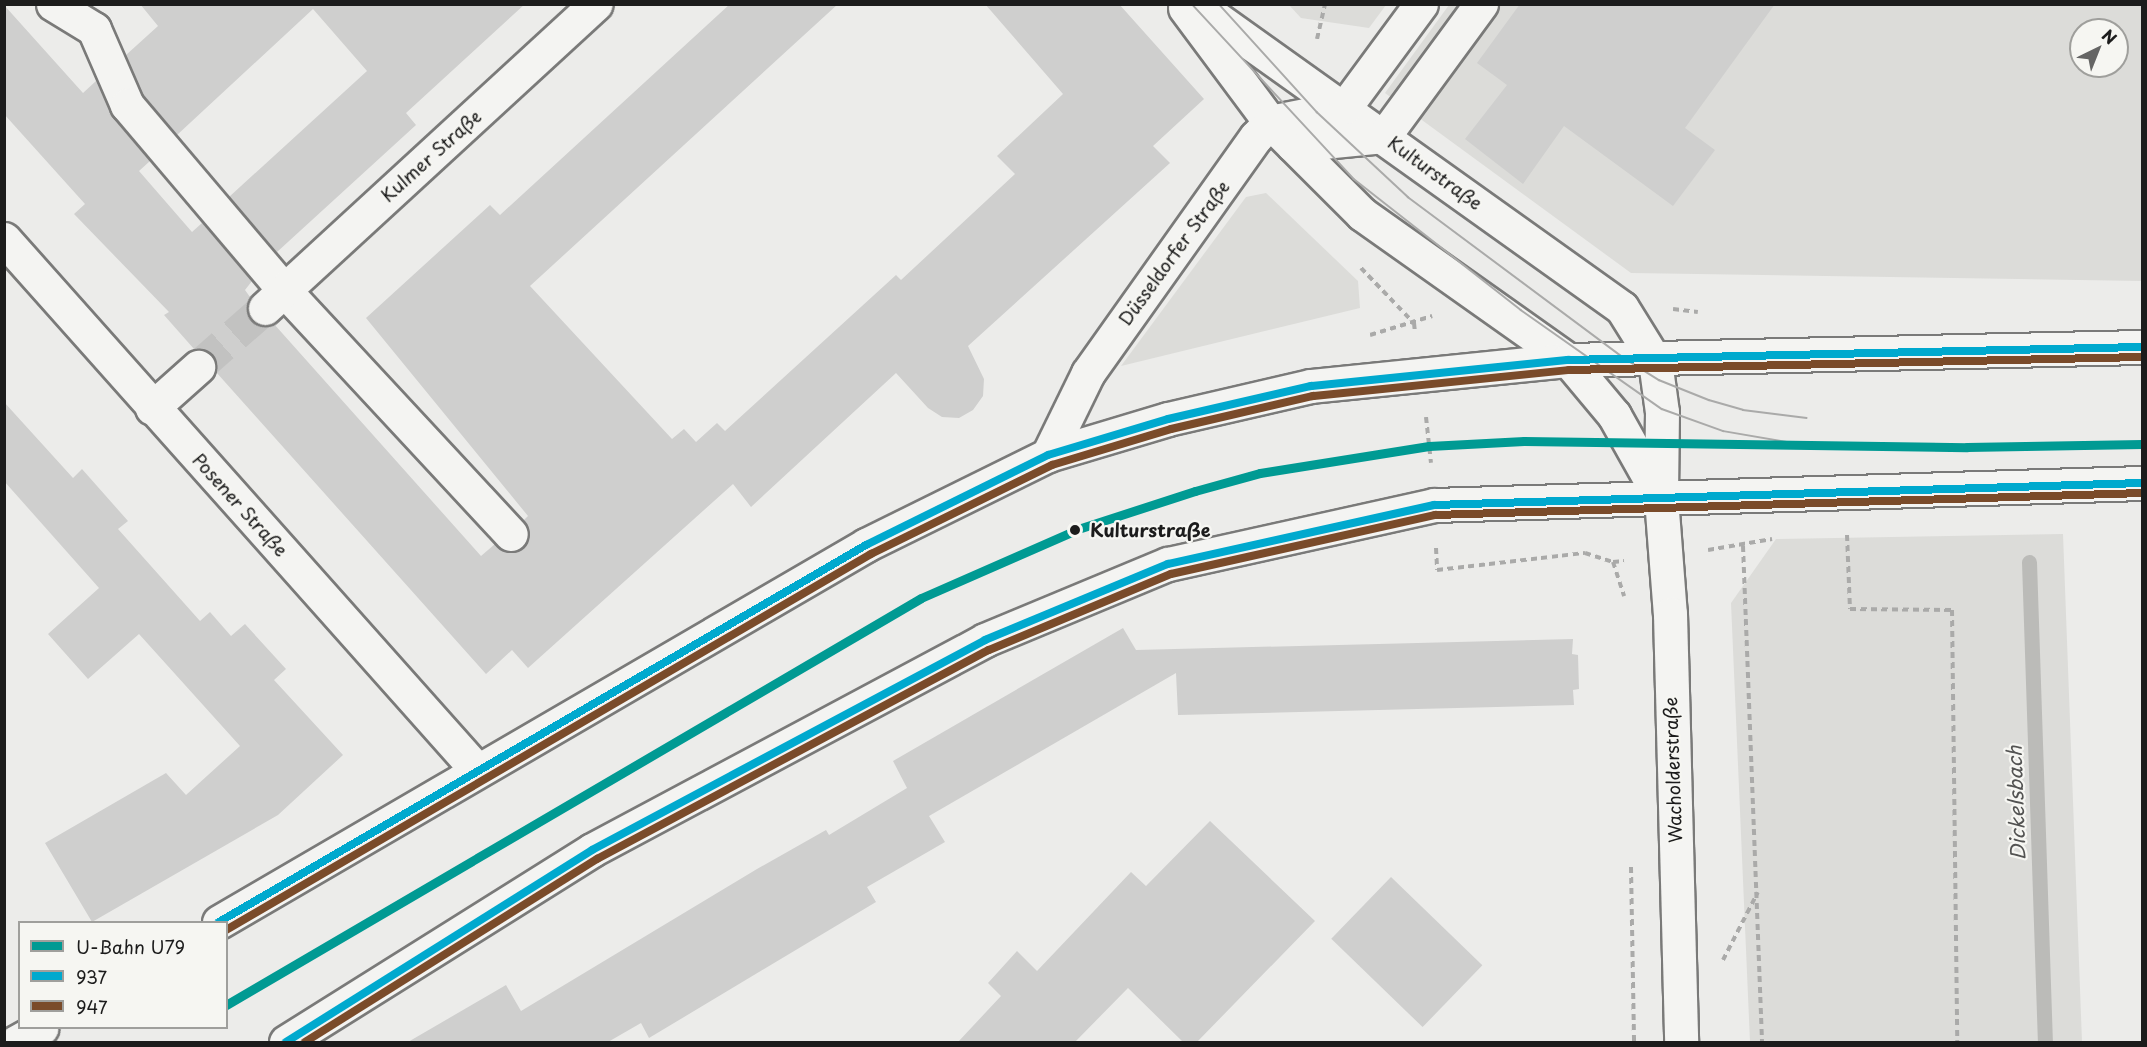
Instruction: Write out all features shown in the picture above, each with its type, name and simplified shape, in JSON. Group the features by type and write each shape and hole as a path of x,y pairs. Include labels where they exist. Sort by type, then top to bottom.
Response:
{"main road":[{"path":"53,4 94,29 127,105 275,299 511,534"},
{"name":"Kulmer Straße","path":"275,299 596,4"},
{"path":"1182,4 1270,122 1362,214 1568,360"},
{"name":"Kulturstraße","path":"1196,4 1345,107 1622,308 1655,361"},
{"path":"1270,122 1345,107 1421,4"},
{"path":"1293,145 1384,136 1482,4"},
{"name":"Düsseldorfer Straße","path":"1048,455 1088,373 1270,122"},
{"name":"Posener Straße","path":"4,239 152,408 477,770"},
{"path":"221,921 866,545 1048,455 1168,419 1300,388 1423,373 1568,360 1655,361 2142,347"},
{"name":"Wacholderstraße","path":"1568,360 1614,415 1661,498"},
{"name":"Wacholderstraße","path":"1655,361 1662,412 1661,498 1670,614 1681,1042"},
{"path":"152,408 198,367"},
{"path":"286,1042 592,850 985,639 1168,564 1434,505 2142,483"},
{"path":"16,1042 39,1029"}],"path":[{"path":"1356,263 1414,323 1423,373 1434,505"},
{"path":"1847,525 1850,609 1952,610 1957,1042"},
{"path":"1743,546 1762,1042"},
{"path":"1613,562 1626,603"},
{"path":"1631,859 1634,1042"},
{"path":"1722,962 1758,891"}],"shaded area":[{"path":"1289,5 1386,5 1369,28 1301,18"},
{"path":"1449,5 2142,5 2142,281 1631,273 1385,93"},
{"path":"1266,193 1358,281 1360,308 1121,366 1246,197"},
{"path":"2063,534 2082,1042 1750,1042 1731,603 1776,539"}],"building":[{"path":"140,4 525,4 406,113 416,125 277,252 229,197 367,71 313,9 177,135 143,95 126,55 158,26"},
{"path":"730,4 838,4 530,286 672,439 684,429 696,442 717,423 725,431 896,275 901,280 1015,174 997,156 1063,94 985,4 1119,4 1204,99 1153,146 1170,163 968,346 984,379 983,396 973,410 959,418 942,417 928,408 896,373 751,507 733,484 528,668 512,650 486,674 216,372 212,354 194,349 164,315 169,312 74,214 85,204 4,114 4,5 83,93 96,81 113,117 150,161 139,171 192,232 202,223 252,281 245,290 250,297 247,311 252,321 260,326 274,324 481,556 495,544 505,552 515,552 529,540 529,529 524,520 528,516 366,318 490,205 500,215"},
{"path":"1520,4 1775,4 1685,128 1715,150 1673,206 1564,126 1523,184 1465,139 1507,85 1477,63"},
{"path":"4,402 73,478 82,469 128,521 118,529 200,621 210,612 231,636 245,624 286,669 274,680 343,755 278,815 94,921 91,921 45,843 166,773 186,795 240,746 139,634 88,679 48,634 99,588 4,481"},
{"path":"1123,628 1136,650 1573,639 1572,654 1578,655 1579,689 1573,690 1574,705 1178,715 1176,673 929,816 945,842 867,887 876,902 649,1038 641,1023 608,1042 408,1042 506,985 521,1011 757,869 826,830 829,835 907,788 893,761"},
{"path":"1210,821 1315,921 1197,1042 1183,1042 1128,988 1075,1042 958,1042 1001,996 988,983 1017,951 1037,971 1131,872 1146,886"},
{"path":"1391,877 1482,965 1423,1027 1331,939"}],"waterway":[{"name":"Dickelsbach","path":"2029,562 2045,1042"}],"tunnel":[{"path":"198,367 265,308"}],"tram line":[{"path":"1192,4 1354,179 1521,310 1662,409 1723,431 1793,443"},
{"path":"1219,4 1317,112 1408,197 1627,360 1659,380 1709,400 1743,410 1807,418"}],"metro line":[{"name":"U79","path":"228,1004 921,598 1078,529 1195,491 1260,473 1429,446 1524,441 1967,447 2142,444"}],"transit line":[{"name":"937","path":"221,921 866,545 1048,455 1168,419 1311,386 1568,360 2142,347"},
{"name":"947","path":"228,929 871,554 1052,465 1171,429 1313,396 1569,370 2142,357"},
{"name":"937","path":"286,1042 592,850 985,640 1168,564 1434,505 2142,483"},
{"name":"947","path":"305,1042 597,859 989,650 1171,574 1435,515 2142,493"}],"place":[{"name":"Kulturstraße","path":"1075,530"}]}
